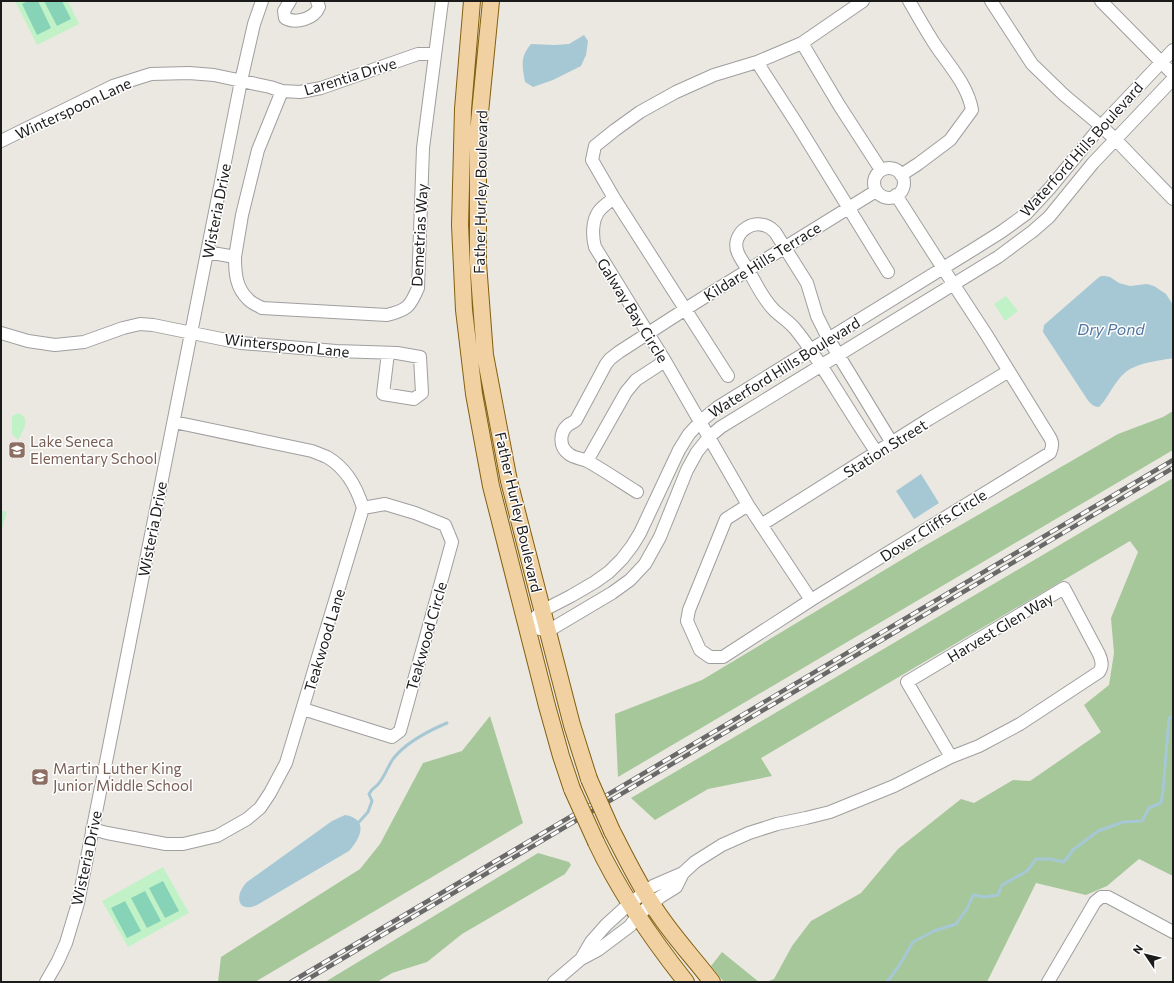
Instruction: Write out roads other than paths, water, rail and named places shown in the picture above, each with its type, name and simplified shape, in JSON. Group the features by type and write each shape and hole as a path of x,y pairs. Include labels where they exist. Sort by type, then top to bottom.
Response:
{"main road":[{"name":"Father Hurley Boulevard","path":"472,1 463,109 460,225 464,310 474,394 491,486 561,756 572,789 596,842 617,883 655,942 686,982"},
{"name":"Father Hurley Boulevard","path":"491,1 478,133 478,263 484,347 509,481 572,725 588,779 612,832 648,898 662,919 712,982"}],"street":[{"name":"Wisteria Drive","path":"46,982 66,943 78,903 241,81 254,24 262,1"},
{"path":"290,1 284,11 285,18 290,21 303,20 316,12 319,7 317,1"},
{"name":"Demetrias Way","path":"282,91 258,150 242,215 235,257 235,274 239,288 248,300 262,308 387,315 402,311 413,301 418,288 423,148 442,1"},
{"path":"728,376 614,198 592,160 596,146 640,112 676,92 714,75 757,62 802,42 863,1"},
{"path":"901,175 950,140 972,110 970,100 959,79 909,1"},
{"path":"992,1 1032,64 1064,96 1115,139 1173,199"},
{"path":"1101,1 1173,74"},
{"path":"802,42 839,105 881,170"},
{"name":"Waterford Hills Boulevard","path":"527,626 542,611 595,582 609,572 622,559 640,533 679,450 689,434 700,421 718,407 1001,232 1026,214 1050,188 1101,126 1173,50"},
{"name":"Larentia Drive","path":"241,81 282,91 300,92 321,88 418,54 434,54"},
{"path":"757,62 888,272"},
{"name":"Winterspoon Lane","path":"1,141 113,86 151,74 189,73 241,81"},
{"name":"Waterford Hills Boulevard","path":"548,631 612,593 630,580 645,564 660,537 687,470 697,452 709,437 721,427 953,283 998,257 1033,231 1049,217 1093,163 1173,78"},
{"path":"889,168 898,171 901,175 903,179 902,188 896,195 887,198 876,191 874,182 877,174 881,170 889,168"},
{"name":"Kildare Hills Terrace","path":"637,492 587,461 568,454 563,447 561,439 563,432 569,424 576,420 606,364 610,359 685,309 876,191"},
{"path":"896,195 942,268"},
{"name":"Galway Bay Circle","path":"614,198 604,206 597,215 594,222 594,243 598,253 648,333 700,421"},
{"path":"876,453 810,350 796,330 773,310 762,295 738,254 736,245 739,236 748,227 755,224 765,225 775,232 807,283 817,316 828,338 892,443"},
{"path":"208,252 235,257"},
{"name":"Dover Cliffs Circle","path":"748,505 726,519 689,610 687,621 700,650 710,657 723,657 811,600 1050,453 1053,446 1052,440 942,268"},
{"name":"Winterspoon Lane","path":"1,333 28,341 54,345 84,342 123,328 140,324 153,324 241,343 336,351 398,353 420,357 422,393 414,399 383,394 388,353"},
{"path":"587,461 626,392 636,380 665,361"},
{"name":"Station Street","path":"761,525 1009,371"},
{"path":"700,421 748,505 811,600"},
{"path":"174,422 312,451 326,457 345,472 359,496 363,508"},
{"name":"Teakwood Circle","path":"303,709 392,737 400,731 452,542 445,525 415,513 385,504 363,508"},
{"name":"Teakwood Lane","path":"92,829 166,844 183,844 217,836 247,819 260,808 270,794 286,763 363,508"},
{"name":"Harvest Glen Way","path":"554,982 580,959 590,942 606,925 633,910 648,898 660,897 676,887 683,873 695,862 722,845 749,832 830,812 894,786 951,756 979,746 1020,724 1099,672 1102,661 1064,588 907,682 951,756"},
{"path":"527,626 548,631"},
{"path":"1048,982 1095,902 1101,897 1108,897 1173,932"}],"water":[{"path":"584,35 588,41 586,55 581,66 553,80 533,87 525,82 523,58 531,44 569,44"},
{"name":"Dry Pond","path":"1101,276 1110,277 1119,283 1130,286 1147,284 1154,286 1166,294 1173,305 1173,358 1151,362 1130,369 1124,373 1105,400 1099,407 1097,407 1093,406 1087,399 1043,332 1044,325"},
{"path":"921,474 939,503 914,519 896,491"},
{"path":"345,815 353,817 360,825 357,840 349,851 257,905 245,907 242,905 239,897 240,892 247,882 332,821"}],"waterway":[{"path":"887,982 899,966 913,942 934,931 956,924 968,907 973,895 985,897 998,895 1002,885 1027,871 1036,859 1050,859 1064,862 1073,850 1098,831 1123,822 1142,821 1149,808 1161,803 1169,718 1173,716"},
{"path":"359,822 368,812 372,801 369,794 370,791 378,785 398,753 411,742 447,723"}],"railway":[{"path":"291,982 1173,460"},
{"path":"303,982 1173,468"}],"place":[{"name":"Lake Seneca Elementary School","path":"17,450"},
{"name":"Martin Luther King Junior Middle School","path":"40,777"}]}
